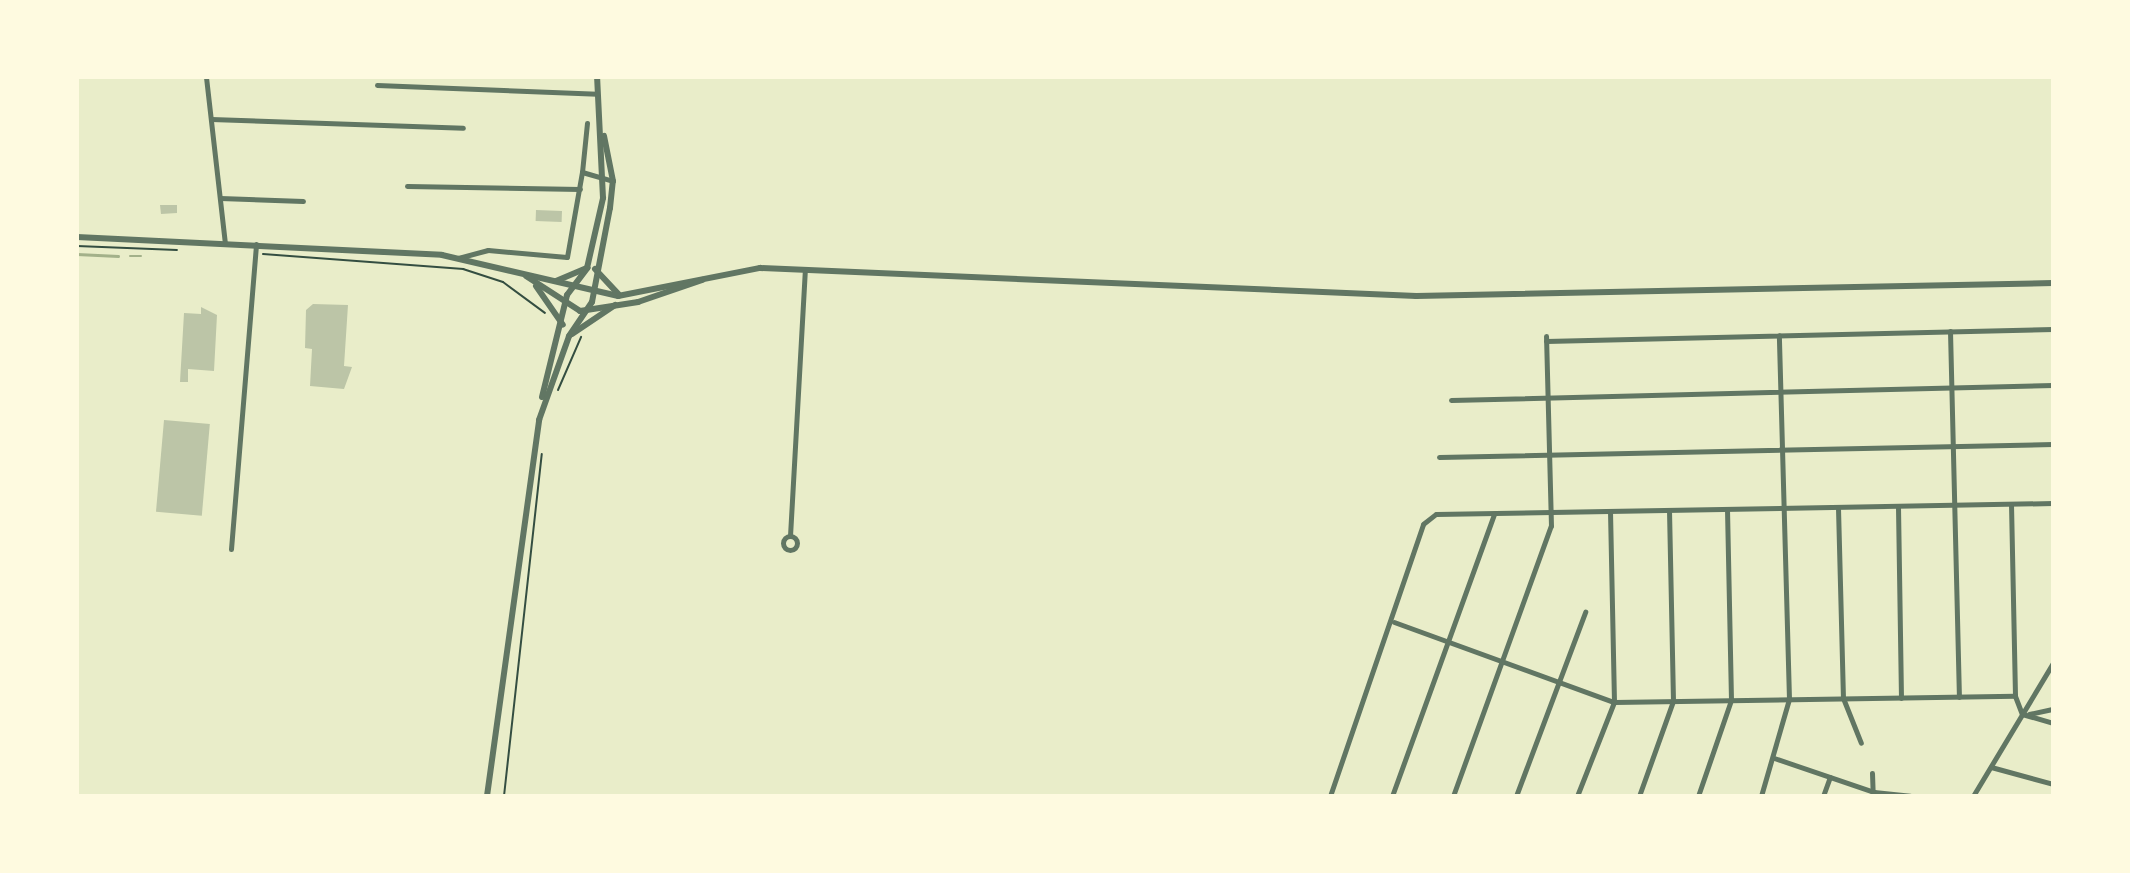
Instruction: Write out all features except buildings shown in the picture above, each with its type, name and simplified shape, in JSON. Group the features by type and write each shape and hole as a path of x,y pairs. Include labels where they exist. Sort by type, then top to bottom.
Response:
{"street":[{"path":"206,77 225,243"},
{"path":"540,416 569,336 585,309 613,181 597,94 597,77"},
{"path":"377,85 597,94"},
{"path":"211,119 463,128"},
{"path":"458,258 488,250 567,257 580,189 587,123"},
{"path":"487,796 518,536 540,416 568,303 574,287 587,268 604,177 604,136"},
{"path":"582,172 613,181"},
{"path":"407,186 580,189"},
{"path":"220,198 303,201"},
{"path":"77,237 256,244 458,258 574,287 620,295 713,275 805,270 1416,296 2053,283"},
{"path":"230,549 256,244"},
{"path":"559,282 587,268"},
{"path":"595,269 620,295"},
{"path":"790,536 805,270"},
{"path":"522,274 568,303 585,309 617,304 713,275"},
{"path":"522,274 550,298 563,326"},
{"path":"569,336 617,304"},
{"path":"1453,796 1551,526 1546,339 2053,329"},
{"path":"1951,331 1959,697"},
{"path":"1761,796 1789,699 1779,335"},
{"path":"1451,400 1548,395 2053,385"},
{"path":"1439,457 2053,444"},
{"path":"2011,503 2015,696 2022,714"},
{"path":"1330,796 1394,622 1428,518 1610,511 2053,503"},
{"path":"1898,507 1901,698"},
{"path":"1838,508 1843,698 1861,743"},
{"path":"1698,796 1731,700 1727,509"},
{"path":"1639,796 1673,701 1669,510"},
{"path":"1577,796 1614,702 1610,511"},
{"path":"1392,796 1494,514"},
{"path":"1516,796 1585,612"},
{"path":"1394,622 1614,702 2015,696"},
{"path":"1973,796 2053,663"},
{"path":"2022,714 2053,709"},
{"path":"2022,714 2053,723"},
{"path":"1774,758 1873,794 1910,796"},
{"path":"1991,767 2053,784"},
{"path":"1872,773 1873,794"},
{"path":"1823,796 1830,777"}],"path":[{"path":"77,246 128,248"},
{"path":"263,254 463,270 498,280 551,317"},
{"path":"557,393 589,330"},
{"path":"505,796 545,463 538,447"}],"waterway":[{"path":"77,254 118,256"},
{"path":"130,256 141,256"}]}
